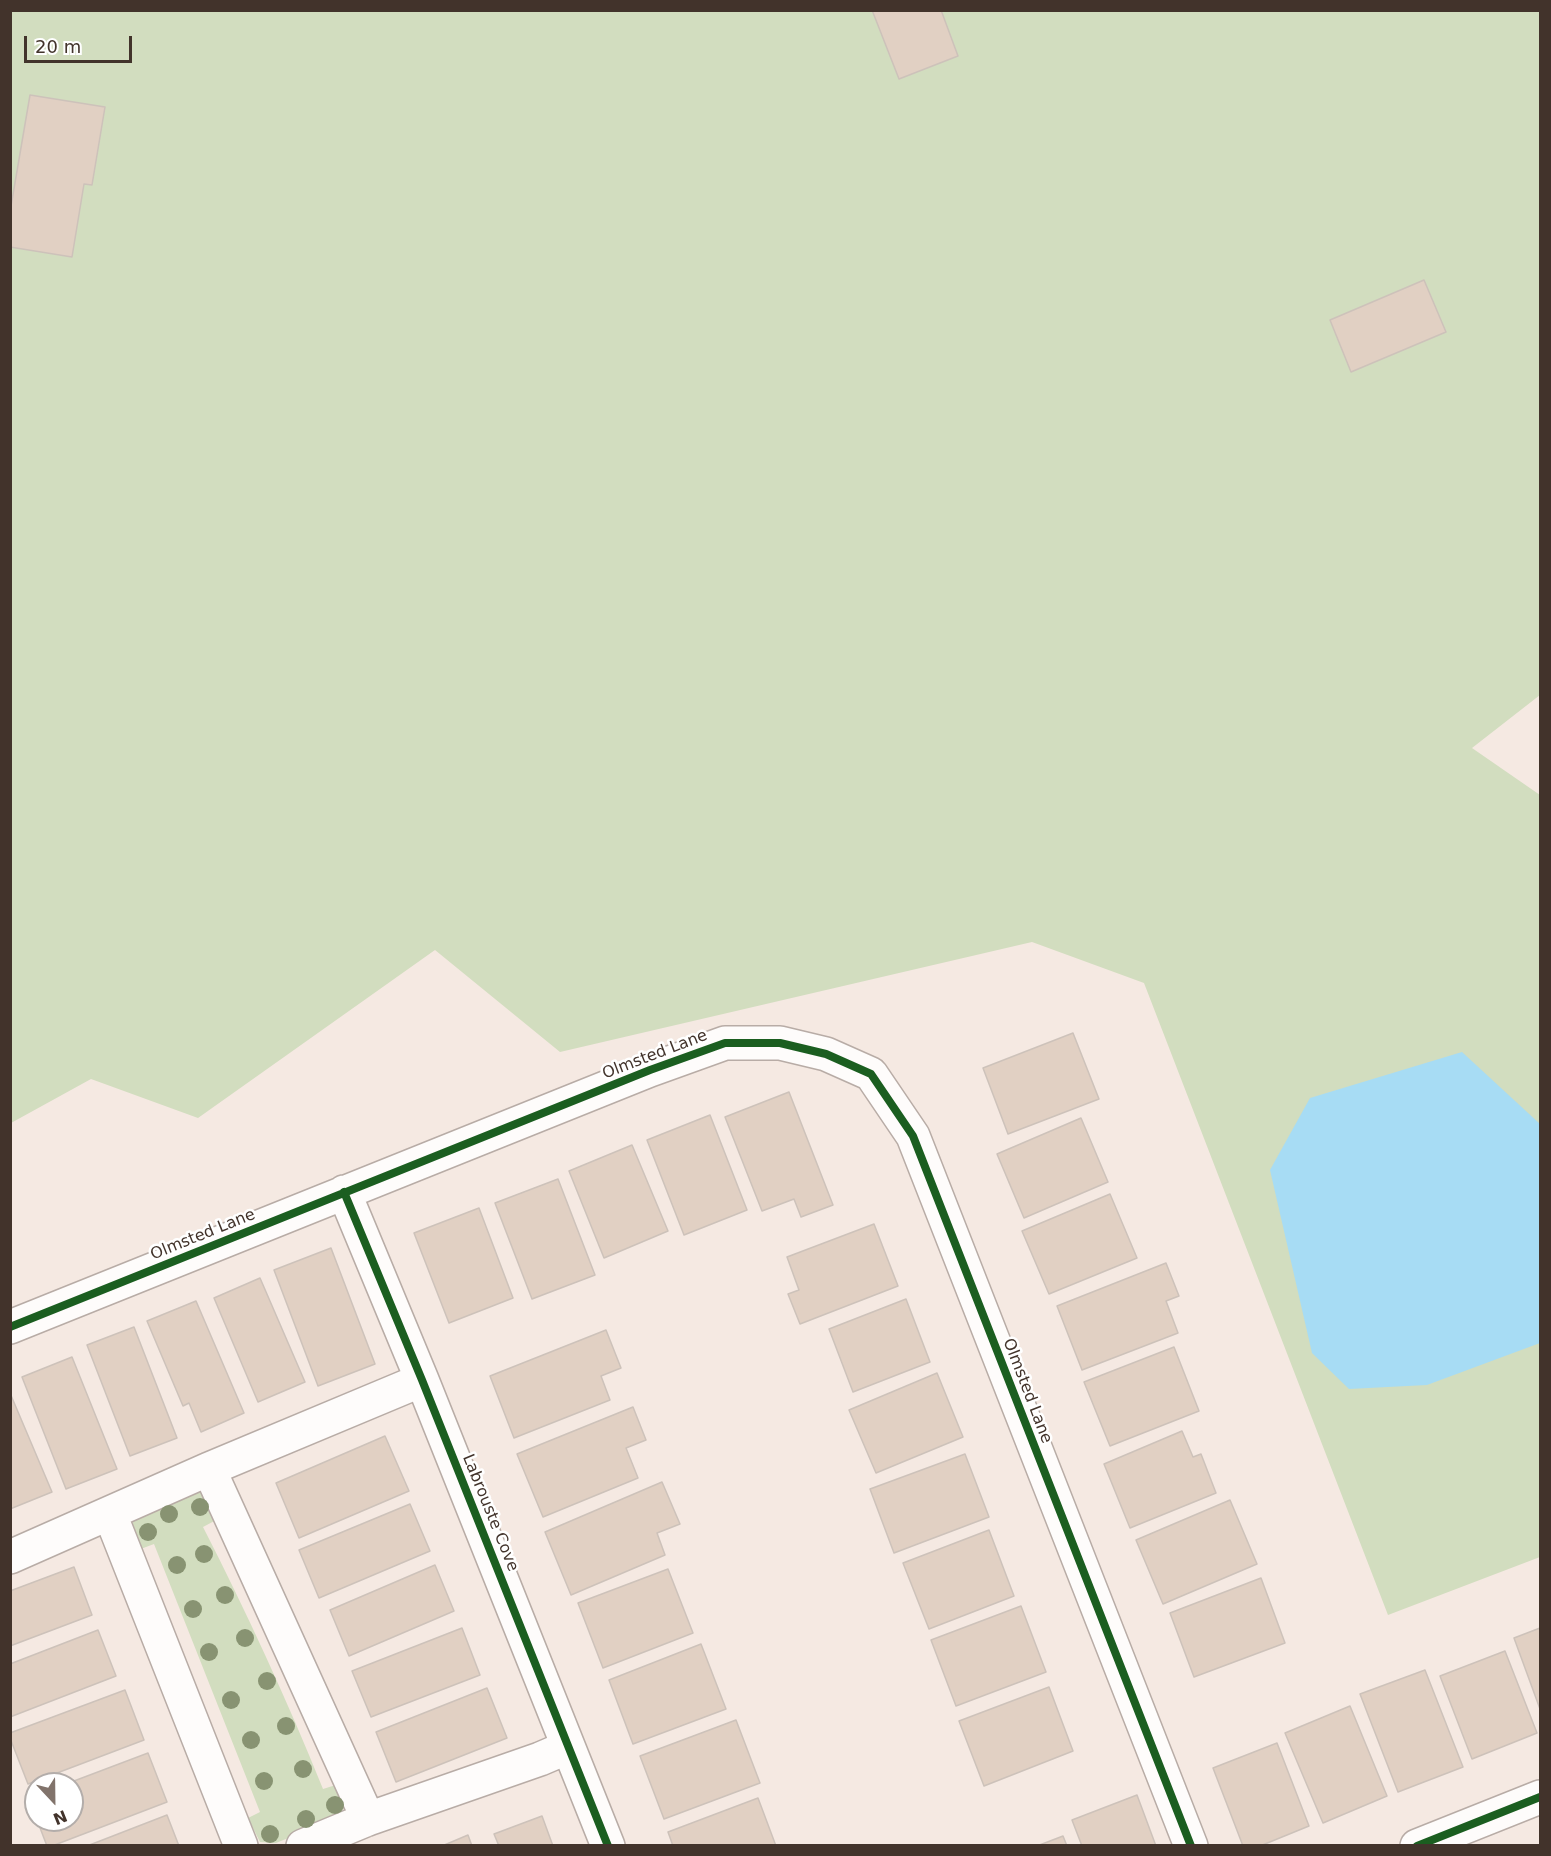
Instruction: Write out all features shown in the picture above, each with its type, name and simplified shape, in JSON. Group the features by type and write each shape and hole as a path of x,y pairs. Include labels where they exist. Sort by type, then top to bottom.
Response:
{"street":[{"name":"Olmsted Lane","path":"10,1327 650,1070 725,1043 780,1043 826,1054 871,1074 912,1136 1191,1845"},
{"name":"Labrouste Cove","path":"345,1192 608,1845"},
{"path":"10,1557 209,1469 422,1380"},
{"path":"209,1469 368,1819"},
{"path":"110,1514 241,1845"},
{"path":"303,1845 368,1819 540,1759 568,1747"},
{"path":"1417,1845 1540,1797"}],"green space":[{"path":"11,11 1540,11 1540,695 1472,748 1540,795 1540,1557 1388,1615 1144,983 1032,942 560,1052 435,950 198,1118 91,1079 11,1123"},
{"path":"192,1487 206,1491 218,1519 203,1527 266,1657 323,1789 339,1784 346,1803 340,1817 276,1843 260,1842 248,1818 260,1812 154,1544 138,1550 132,1533 133,1520"}],"water":[{"path":"1462,1052 1540,1124 1540,1343 1427,1385 1349,1389 1312,1353 1270,1170 1310,1098"}],"building":[{"path":"872,10 941,10 958,56 899,79"},
{"path":"30,95 105,107 92,185 84,184 72,257 10,247 10,212"},
{"path":"1424,280 1446,332 1351,372 1330,320"},
{"path":"1073,1033 1099,1099 1008,1134 983,1068"},
{"path":"789,1092 833,1205 801,1217 794,1199 762,1211 725,1117"},
{"path":"710,1115 747,1210 684,1235 647,1140"},
{"path":"1081,1118 1108,1182 1024,1218 997,1154"},
{"path":"632,1145 668,1231 604,1258 569,1171"},
{"path":"558,1179 595,1275 532,1299 495,1203"},
{"path":"1110,1194 1137,1258 1049,1294 1022,1231"},
{"path":"479,1208 513,1298 449,1323 414,1233"},
{"path":"874,1224 898,1286 800,1324 788,1294 799,1290 787,1257"},
{"path":"331,1248 375,1364 318,1386 274,1270"},
{"path":"1166,1263 1179,1296 1166,1301 1178,1333 1082,1370 1057,1306"},
{"path":"260,1278 305,1382 258,1402 214,1298"},
{"path":"906,1299 930,1362 853,1392 829,1329"},
{"path":"196,1301 244,1413 201,1432 189,1403 183,1406 147,1321"},
{"path":"134,1327 177,1438 130,1456 87,1345"},
{"path":"606,1330 621,1368 601,1376 610,1400 514,1438 490,1376"},
{"path":"1174,1347 1199,1411 1110,1446 1084,1382"},
{"path":"72,1357 117,1469 66,1489 22,1377"},
{"path":"937,1373 963,1437 876,1473 849,1410"},
{"path":"10,1393 52,1492 10,1509"},
{"path":"633,1407 646,1440 626,1448 638,1478 543,1517 517,1454"},
{"path":"1182,1431 1193,1457 1201,1454 1216,1493 1130,1528 1104,1464"},
{"path":"385,1436 409,1491 299,1538 276,1483"},
{"path":"965,1454 989,1517 894,1553 870,1489"},
{"path":"662,1482 680,1524 657,1533 665,1555 571,1595 545,1532"},
{"path":"1230,1500 1257,1564 1163,1604 1136,1540"},
{"path":"410,1504 430,1551 319,1598 299,1550"},
{"path":"989,1530 1014,1596 929,1629 903,1563"},
{"path":"435,1565 454,1611 349,1656 330,1610"},
{"path":"74,1567 92,1615 10,1646 10,1591"},
{"path":"668,1569 693,1633 603,1668 578,1603"},
{"path":"1261,1578 1285,1643 1194,1677 1170,1613"},
{"path":"1021,1606 1046,1672 956,1706 931,1640"},
{"path":"462,1628 480,1675 371,1717 352,1671"},
{"path":"1540,1628 1540,1709 1514,1638"},
{"path":"98,1630 116,1676 10,1717 10,1664"},
{"path":"701,1644 726,1709 633,1744 609,1680"},
{"path":"1505,1651 1537,1733 1472,1759 1440,1676"},
{"path":"1425,1670 1463,1767 1398,1792 1360,1694"},
{"path":"1049,1687 1073,1751 984,1786 959,1721"},
{"path":"487,1688 507,1738 396,1782 376,1732"},
{"path":"125,1690 144,1740 60,1772 24,1774 10,1733"},
{"path":"1350,1706 1387,1796 1323,1823 1285,1733"},
{"path":"736,1720 760,1783 664,1819 640,1756"},
{"path":"1277,1743 1309,1826 1260,1846 1243,1846 1213,1768"},
{"path":"148,1753 167,1802 47,1846 42,1832 84,1832 84,1777"},
{"path":"1137,1795 1156,1846 1082,1846 1072,1820"},
{"path":"758,1798 776,1846 673,1846 668,1832"},
{"path":"167,1815 179,1846 87,1846"},
{"path":"542,1816 553,1846 499,1846 494,1834"},
{"path":"468,1835 472,1846 442,1846"},
{"path":"1063,1836 1067,1846 1037,1846"}],"cycle path":[{"path":"10,1327 650,1070 725,1043 780,1043 826,1054 871,1074 913,1136 1191,1846"},
{"path":"344,1192 422,1380 608,1846"},
{"path":"1417,1846 1540,1797"}]}
